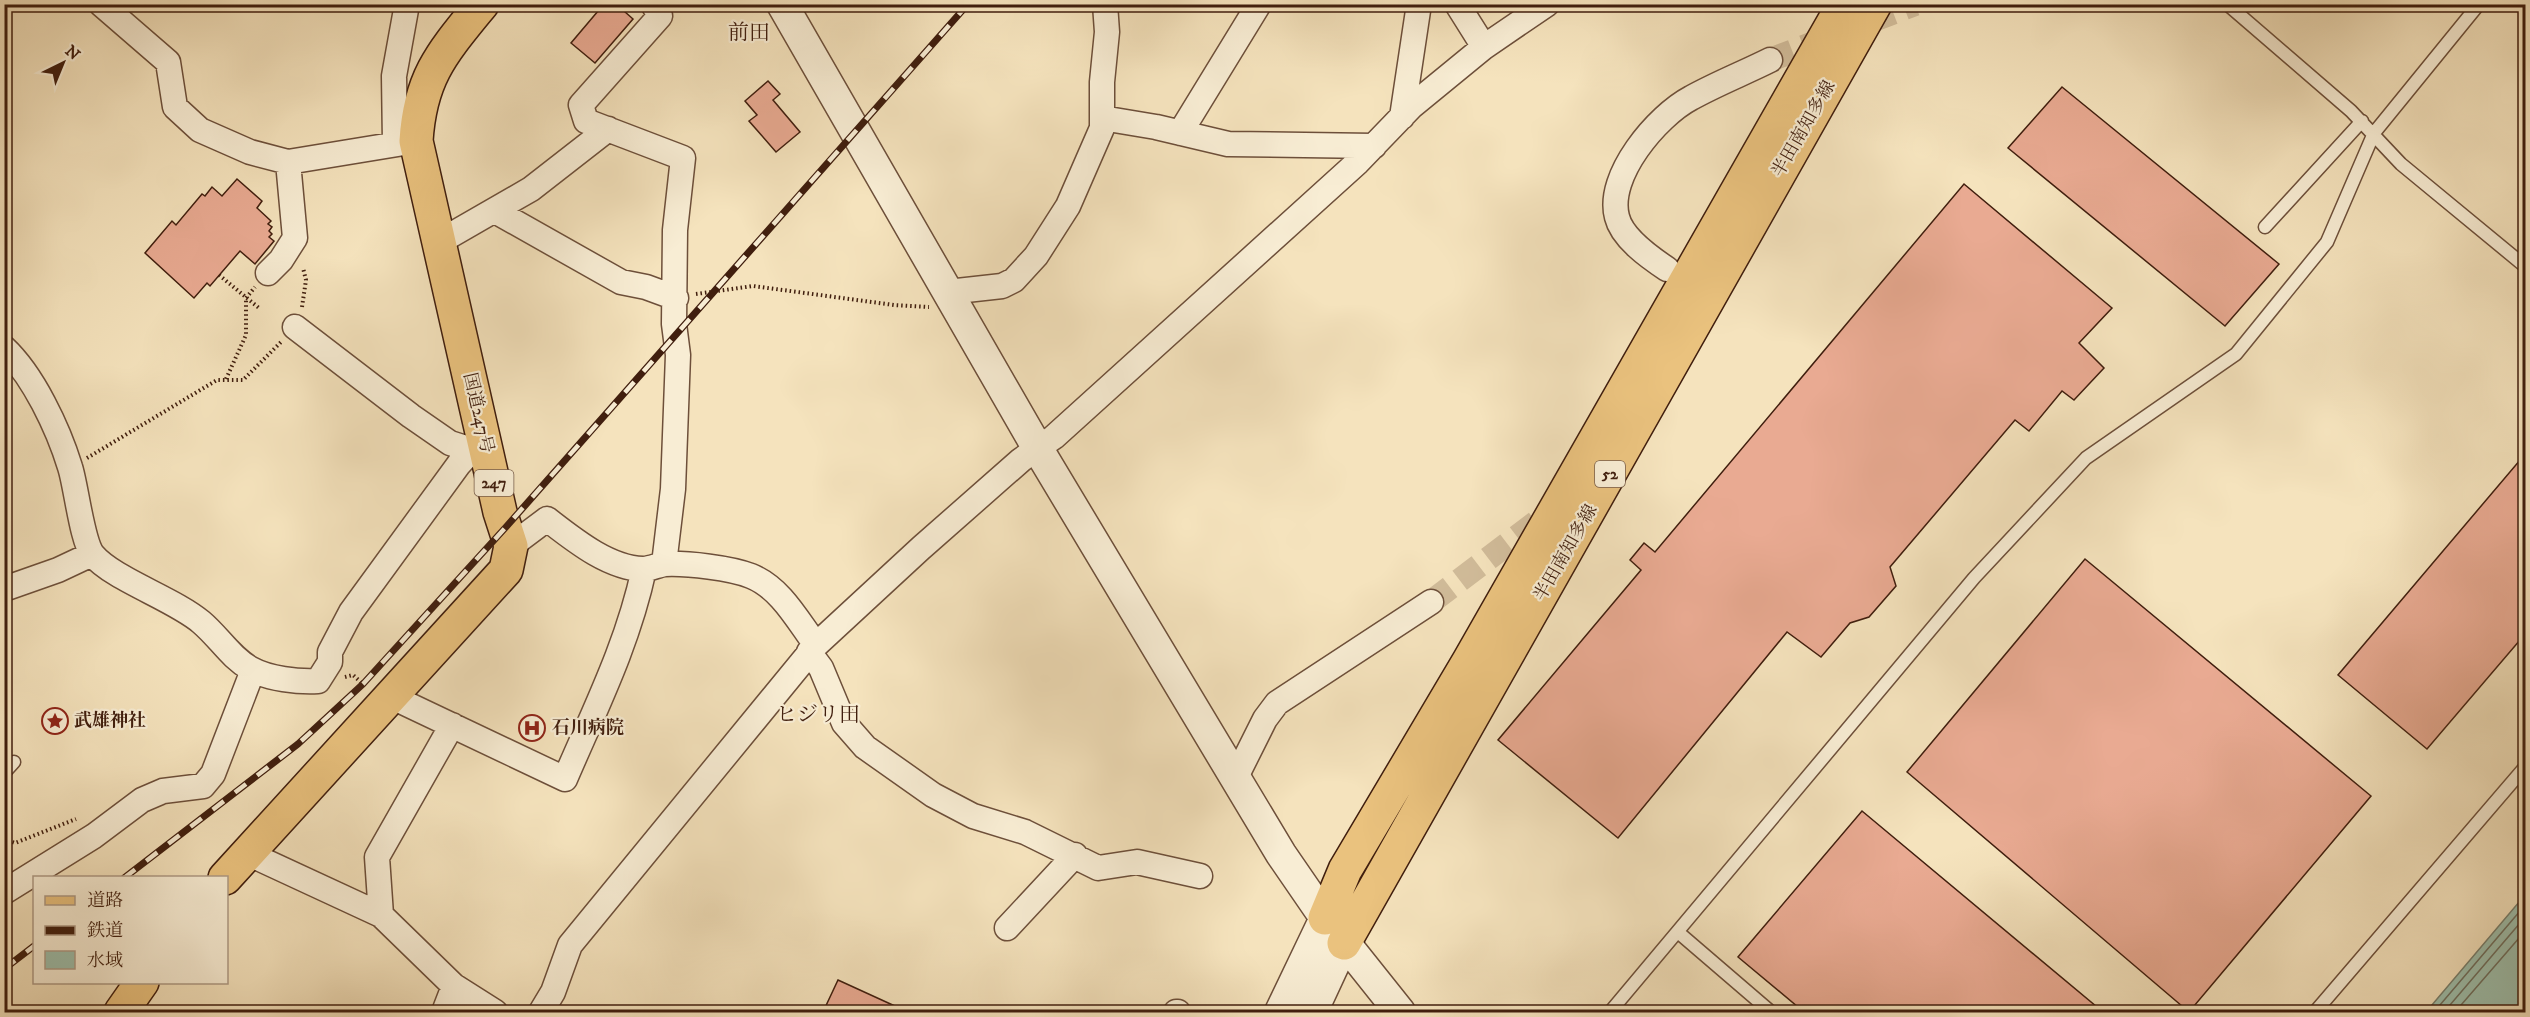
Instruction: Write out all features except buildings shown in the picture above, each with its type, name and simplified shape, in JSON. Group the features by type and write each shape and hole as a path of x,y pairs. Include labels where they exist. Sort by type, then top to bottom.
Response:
{"main road":[{"name":"国道247号","path":"227,876 507,570 511,546 479,449 439,242 406,142 417,119 425,84 450,44 482,4"},
{"name":"半田南知多線","path":"1334,930 1345,870 1469,661 1844,4"},
{"name":"半田南知多線","path":"1334,930 1875,4"},
{"path":"121,1012 141,984"}],"street":[{"path":"101,4 168,62 174,107 200,130 250,152 288,162 406,142 394,76 407,4"},
{"path":"390,696 565,779 608,675 620,656 654,567 673,489 678,355 674,324 675,230 683,158 586,121 581,105 660,16 653,4"},
{"path":"940,300 1002,286 1014,280 1036,256 1068,206 1102,128 1102,82 1107,32 1105,4"},
{"path":"1180,133 1259,4"},
{"path":"1402,117 1419,4"},
{"path":"1426,4 1433,8 1444,4"},
{"path":"1457,4 1484,47"},
{"path":"541,1012 553,992 570,945 813,649 921,548 1038,449 1374,147 1402,117 1484,47 1547,4"},
{"path":"787,7 940,300 1038,449 1281,854 1334,930 1400,1012"},
{"path":"1667,269 1623,231 1616,208 1620,178 1632,156 1671,112 1689,98 1770,60"},
{"path":"1102,118 1228,144 1374,147"},
{"path":"439,242 531,189 608,129"},
{"path":"268,273 281,260 295,238 288,162"},
{"path":"495,211 621,282 646,287 676,298"},
{"path":"295,327 450,443 479,449"},
{"path":"4,348 21,364 57,434 70,468 74,493 92,554 116,572 201,622 230,654 253,670 301,682 318,681 330,662 330,652 351,612 459,464 479,449"},
{"path":"511,546 547,519 599,554 654,567 712,568 751,576 770,588 788,606 813,649 844,723 865,747 890,768 933,795 973,816 1025,832 1098,868 1137,862 1200,876"},
{"path":"4,589 58,570 92,554"},
{"path":"1235,779 1265,719 1277,703 1431,602"},
{"path":"4,892 94,836 142,800 163,791 203,786 213,774 253,670"},
{"path":"381,915 377,857 452,725"},
{"path":"247,853 381,915 454,987 495,1012"},
{"path":"1007,928 1075,855"},
{"path":"1280,1012 1334,930"},
{"path":"1312,1012 1334,930"},
{"path":"444,1012 454,987"}],"lane":[{"path":"2227,4 2362,121 2401,164 2526,267"},
{"path":"1610,1012 1974,578 2086,458 2236,354 2327,242 2374,133 2479,4"},
{"path":"2265,227 2362,121"},
{"path":"4,772 14,762"},
{"path":"2315,1012 2526,766"},
{"path":"1678,933 1771,1012"}],"path":[{"path":"70,468 217,380 243,380 295,327 300,321 306,280 295,238"},
{"path":"226,379 246,335 246,298 268,273"},
{"path":"219,275 260,308"},
{"path":"676,298 753,286 894,305 940,300"}],"water":[{"path":"2525,895 2525,1012 2426,1012"}],"tunnel":[{"path":"1770,60 1915,4"},
{"path":"1431,602 1551,511"}],"railway":[{"path":"127,876 298,744 363,684 506,527 968,4"},
{"path":"4,969 33,947"}],"place":[{"name":"武雄神社","path":"55,721"},
{"name":"石川病院","path":"532,728"}],"district":[{"name":"前田","path":"749,33"},
{"name":"ヒジリ田","path":"818,715"}]}
